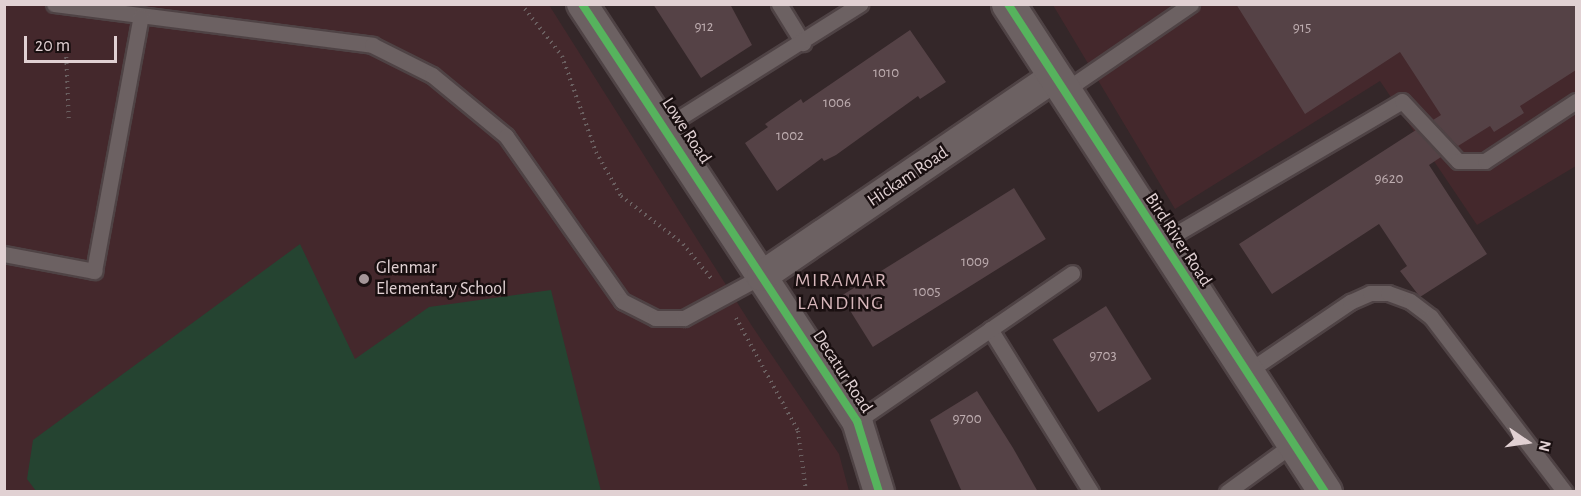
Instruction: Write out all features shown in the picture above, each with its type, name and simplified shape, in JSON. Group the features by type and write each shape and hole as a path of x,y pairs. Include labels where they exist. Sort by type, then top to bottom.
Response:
{"street":[{"name":"Lowe Road","path":"582,4 762,276"},
{"name":"Bird River Road","path":"1008,4 1324,492"},
{"name":"Hickam Road","path":"762,276 1059,84"},
{"name":"Decatur Road","path":"762,276 857,421 879,492"}],"lane":[{"path":"54,4 372,45 432,75 506,136 622,301 655,318 684,318 762,276"},
{"path":"779,4 803,43"},
{"path":"665,127 803,43 860,4"},
{"path":"1059,84 1191,4"},
{"path":"4,254 94,271 141,16"},
{"path":"1162,242 1402,101 1458,161 1485,160 1576,101"},
{"path":"857,421 1072,273"},
{"path":"1247,372 1350,302 1370,293 1388,293 1410,301 1431,317 1565,492"},
{"path":"990,329 1091,492"},
{"path":"1227,492 1293,444"}],"path":[{"path":"521,4 562,56 596,152 621,196 683,244 713,281"},
{"path":"66,51 69,122"},
{"path":"736,318 798,431 806,492"}],"shaded area":[{"name":"Glenmar Elementary School","path":"4,5 549,5 752,326 839,454 849,491 5,491"},
{"path":"1053,5 1576,5 1576,166 1477,225 1380,81 1175,209"}],"green space":[{"path":"300,244 355,359 429,307 551,290 601,491 36,491 27,479 33,440"}],"building":[{"path":"653,4 730,4 752,45 701,78"},
{"path":"1236,4 1576,4 1576,70 1520,106 1524,113 1494,132 1490,126 1458,146 1433,120 1441,115 1400,52 1305,114"},
{"path":"910,30 946,82 920,99 918,96 836,155 824,161 822,158 777,191 745,143 768,127 765,124 801,99 803,103"},
{"path":"1416,130 1441,157 1429,165 1487,254 1420,297 1400,271 1407,266 1379,224 1272,294 1239,244"},
{"path":"1014,188 1046,239 873,347 841,296"},
{"path":"1106,306 1152,379 1098,412 1053,339"},
{"path":"977,391 1038,492 962,492 930,420"}],"cycle path":[{"path":"582,4 857,421 879,492"},
{"path":"1008,4 1325,492"}],"place":[{"name":"Glenmar Elementary School","path":"364,279"}],"district":[{"name":"MIRAMAR LANDING","path":"841,292"}]}
